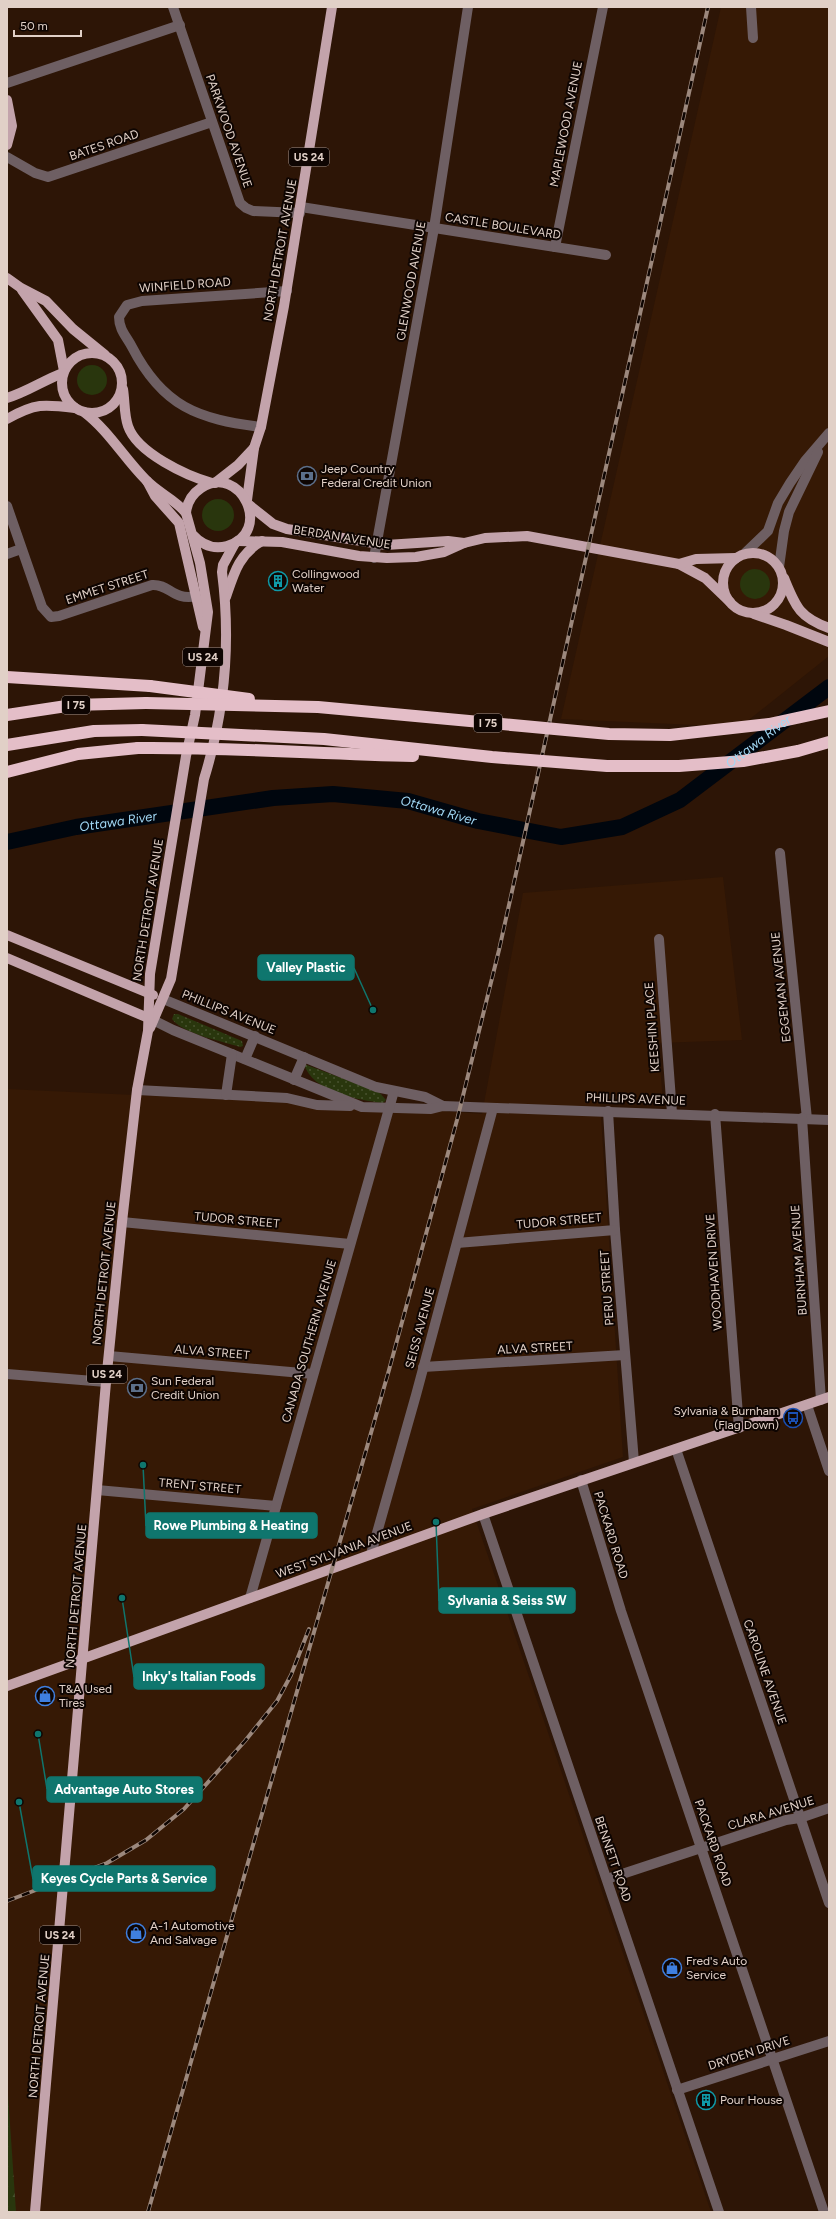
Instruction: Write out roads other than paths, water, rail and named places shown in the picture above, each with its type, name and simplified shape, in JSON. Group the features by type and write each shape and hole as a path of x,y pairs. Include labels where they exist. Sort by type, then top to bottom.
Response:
{"highway":[{"path":"7,677 150,686 318,707"},
{"name":"I 75","path":"7,715 73,705 146,703 318,707 609,734 670,735 769,724 829,711"},
{"name":"I 75","path":"7,745 94,731 142,730 324,739 492,757 607,766 679,766 743,761 798,751 829,742"},
{"path":"7,772 78,754 138,748 223,747 327,754 492,757"}],"main road":[{"name":"NORTH DETROIT AVENUE","path":"247,502 254,448 261,427 301,210 332,7"},
{"path":"7,100 12,126 7,145"},
{"path":"7,278 21,288 46,301 73,329 115,364 120,373 128,427 138,441 165,462 198,479 234,487 247,502"},
{"path":"21,288 58,340 64,372 63,393 68,401 105,430 147,481 155,496 179,523 205,632"},
{"path":"7,398 30,390 50,378 64,372 73,360 80,356 94,354 108,358"},
{"path":"7,419 25,409 38,405 100,412 107,409 118,398 122,383"},
{"name":"NORTH DETROIT AVENUE","path":"214,483 238,465 254,448"},
{"path":"147,481 177,502 186,513"},
{"name":"US 24","path":"192,534 186,513 188,502 196,491 214,483"},
{"name":"BERDAN AVENUE","path":"247,502 268,520 280,527 376,544 401,545 448,541 464,543"},
{"name":"US 24","path":"236,542 249,525 250,517 247,502"},
{"name":"NORTH DETROIT AVENUE","path":"151,1019 149,993 150,974 195,715 208,612 207,596 192,534"},
{"path":"192,534 204,545 212,547 228,546 236,542"},
{"name":"BERDAN AVENUE","path":"236,542 262,541 294,543 374,558 426,556 444,552 464,543 498,537 527,536 679,564 705,578 730,602"},
{"path":"225,599 244,555 250,548 262,541"},
{"name":"NORTH DETROIT AVENUE","path":"35,2212 84,1658 106,1382 137,1090 151,1019 163,999 171,979 204,778 211,754 224,684 227,656 225,599 222,572 236,542"},
{"path":"829,628 810,620 800,612 794,604 781,572 773,560 764,554 755,552 740,556 728,565 722,584 725,594 737,609 786,624 829,642"},
{"name":"BERDAN AVENUE","path":"679,564 696,559 740,556"},
{"path":"746,612 756,613 766,610 774,604 780,596 783,587 781,572"},
{"name":"PHILLIPS AVENUE","path":"7,935 163,999"},
{"name":"PHILLIPS AVENUE","path":"7,958 151,1019"},
{"name":"WEST SYLVANIA AVENUE","path":"7,1686 483,1514 825,1399"}],"street":[{"name":"PARKWOOD AVENUE","path":"174,7 238,198 243,206 253,211 301,210"},
{"name":"GLENWOOD AVENUE","path":"374,558 434,228 468,7"},
{"name":"MAPLEWOOD AVENUE","path":"554,247 603,7"},
{"path":"751,7 753,38"},
{"path":"7,83 180,25"},
{"name":"BATES ROAD","path":"7,157 35,174 48,177 212,122"},
{"name":"CASTLE BOULEVARD","path":"301,210 434,228 606,255"},
{"name":"WINFIELD ROAD","path":"261,427 204,416 193,412 164,393 143,369 122,332 119,317 127,305 142,301 287,291"},
{"path":"740,556 768,531 778,503 790,483 805,461 829,433"},
{"path":"781,572 784,531 789,512 821,444"},
{"path":"7,506 21,549 7,554"},
{"name":"EMMET STREET","path":"21,549 42,607 47,614 59,616 152,585 157,585 180,597 197,596"},
{"name":"EGGEMAN AVENUE","path":"780,853 804,1119"},
{"name":"KEESHIN PLACE","path":"659,939 672,1113"},
{"name":"PHILLIPS AVENUE","path":"163,999 376,1087 425,1097 443,1106"},
{"name":"PHILLIPS AVENUE","path":"151,1019 294,1080 362,1107"},
{"path":"245,1059 255,1036"},
{"path":"226,1095 232,1054"},
{"path":"294,1080 304,1057"},
{"name":"PHILLIPS AVENUE","path":"137,1090 287,1098 316,1105 362,1107 431,1109 443,1106 608,1110 829,1120"},
{"name":"CANADA SOUTHERN AVENUE","path":"250,1598 394,1091"},
{"name":"SEISS AVENUE","path":"371,1554 493,1108"},
{"name":"PERU STREET","path":"608,1110 615,1230 634,1462"},
{"name":"WOODHAVEN DRIVE","path":"715,1114 739,1428"},
{"name":"BURNHAM AVENUE","path":"804,1119 825,1399"},
{"name":"TUDOR STREET","path":"122,1222 350,1244"},
{"name":"TUDOR STREET","path":"457,1243 615,1230"},
{"name":"ALVA STREET","path":"423,1367 625,1355"},
{"name":"ALVA STREET","path":"109,1356 314,1374"},
{"path":"7,1374 106,1382"},
{"path":"807,1405 829,1471"},
{"name":"CAROLINE AVENUE","path":"676,1448 829,1903"},
{"name":"PACKARD ROAD","path":"581,1480 621,1610 824,2212"},
{"name":"TRENT STREET","path":"97,1490 276,1506"},
{"name":"BENNETT ROAD","path":"483,1514 719,2212"},
{"name":"CLARA AVENUE","path":"607,1879 786,1820 800,1818 829,1808"},
{"name":"DRYDEN DRIVE","path":"677,2090 829,2040"}],"waterway":[{"name":"Ottawa River","path":"7,842 76,827 273,798 333,794 408,801 478,821 561,837 622,827 680,800 829,687"}],"railway":[{"path":"148,2212 389,1370 457,1120 499,950 708,7"},
{"path":"7,1901 107,1863 146,1840 184,1809 245,1741 277,1701 291,1675 309,1629"}],"place":[{"name":"Jeep Country Federal Credit Union","path":"307,476"},
{"name":"Collingwood Water","path":"278,581"},
{"name":"Valley Plastic","path":"373,1010"},
{"name":"Sun Federal Credit Union","path":"137,1388"},
{"name":"Sylvania & Burnham (Flag Down)","path":"793,1418"},
{"name":"Rowe Plumbing & Heating","path":"143,1465"},
{"name":"Sylvania & Seiss SW","path":"436,1522"},
{"name":"Inky's Italian Foods","path":"122,1598"},
{"name":"T&A Used Tires","path":"45,1696"},
{"name":"Advantage Auto Stores","path":"38,1734"},
{"name":"Keyes Cycle Parts & Service","path":"19,1802"},
{"name":"A-1 Automotive And Salvage","path":"136,1933"},
{"name":"Fred's Auto Service","path":"672,1968"},
{"name":"Pour House","path":"706,2100"}]}
